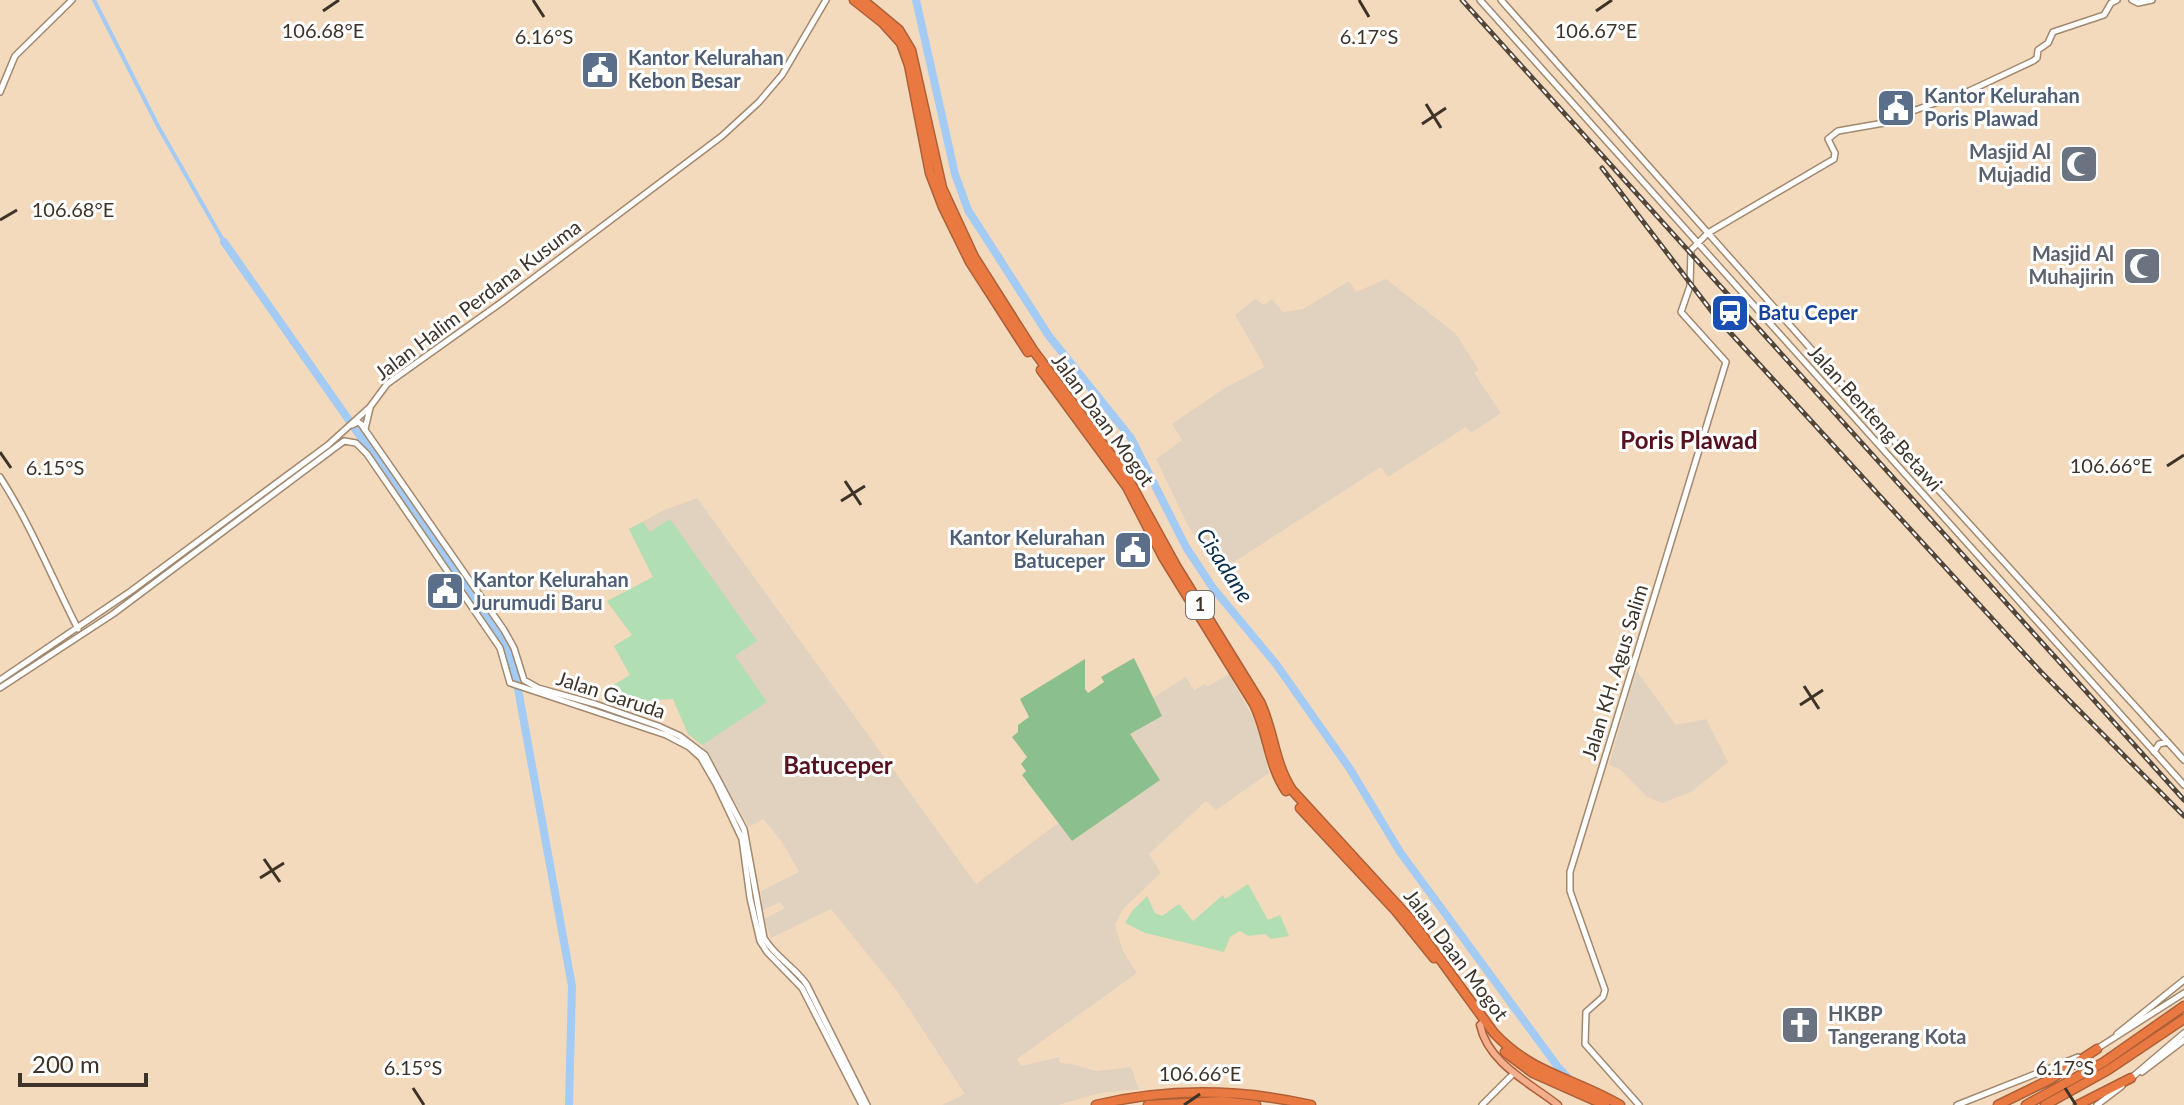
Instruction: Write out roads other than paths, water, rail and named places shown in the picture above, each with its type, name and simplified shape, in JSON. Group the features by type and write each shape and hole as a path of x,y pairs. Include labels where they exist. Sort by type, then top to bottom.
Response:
{"highway":[{"name":"Jalan Daan Mogot","path":"854,0 891,31 904,49 946,215 970,262 1034,360 1127,487 1163,557 1254,704 1278,779 1291,798 1412,921 1491,1038 1550,1077 1613,1104"},
{"name":"Jalan Daan Mogot","path":"863,0 899,30 911,50 933,172"},
{"path":"2026,1105 2124,1050 2184,1006"},
{"path":"2045,1105 2108,1070 2184,1019"},
{"path":"1998,1105 2051,1079 2097,1049"},
{"path":"2078,1105 2131,1078"},
{"path":"1096,1105 1138,1097 1224,1092 1311,1105"},
{"path":"1148,1105 1222,1101 1256,1105"}],"main road":[{"path":"0,92 15,56 72,0"},
{"name":"Jalan Halim Perdana Kusuma","path":"0,680 78,629 194,545 351,425 370,407 387,384 478,320 722,136 759,102 782,75 826,0"},
{"name":"Jalan Benteng Betawi","path":"1480,0 1583,102 1583,113 2184,760"},
{"name":"Jalan Benteng Betawi","path":"1501,0 1583,102 2184,785"},
{"path":"1702,238 1834,159 1835,153 1828,139 1832,134 1854,127 1901,120 1910,112 1954,97 2035,60 2038,50 2048,43 2053,32 2104,15 2111,3 2117,0"},
{"path":"2134,1 2152,0"},
{"path":"1583,102 1583,113"},
{"name":"Jalan KH. Agus Salim","path":"1639,1105 1585,1044 1586,1012 1603,997 1605,990 1569,886 1593,794 1726,362 1681,312 1690,286 1691,250 1702,238"},
{"path":"365,430 370,407"},
{"name":"Jalan Garuda","path":"351,425 358,422 365,430 465,586 500,648 509,681 513,685 666,735 689,747 701,758 742,839 760,941 802,988 832,1040"},
{"name":"Jalan Garuda","path":"199,551 347,440 356,443 465,586 504,630 514,648 521,675 530,685 658,726 680,736 705,755 744,829 764,938 807,985 864,1105"},
{"path":"0,477 36,539 50,575 78,629"},
{"path":"0,688 102,622 199,551 194,545"},
{"path":"166,565 171,571"},
{"path":"2099,690 2109,686 2111,681"},
{"path":"2109,701 2111,694 2120,691"},
{"path":"2149,746 2156,740 2157,731"},
{"path":"2154,752 2159,744 2168,742"},
{"path":"2097,1049 2184,980"},
{"path":"1957,1105 2097,1049 2184,993"},
{"path":"2097,1105 2184,1033"},
{"path":"1491,1038 1501,1062 1558,1105"},
{"path":"2131,1078 2184,1040"},
{"path":"1482,1105 1514,1073"}],"waterway":[{"path":"94,0 158,126 224,242"},
{"name":"Cisadane","path":"916,0 955,174 968,210 1049,336 1131,438 1186,547 1213,588 1276,664 1350,769 1400,852 1571,1081"},
{"path":"224,242 506,644 516,678 572,986 569,1105"}],"railway":[{"path":"1462,0 2184,800"},
{"path":"1602,168 1713,313"},
{"path":"1726,328 2041,672 2184,816"}],"place":[{"name":"Kantor Kelurahan Kebon Besar","path":"600,70"},
{"name":"Kantor Kelurahan Poris Plawad","path":"1896,108"},
{"name":"Masjid Al Mujadid","path":"2079,164"},
{"name":"Masjid Al Muhajirin","path":"2142,266"},
{"name":"Batu Ceper","path":"1730,313"},
{"name":"Kantor Kelurahan Batuceper","path":"1133,550"},
{"name":"Kantor Kelurahan Jurumudi Baru","path":"445,591"},
{"name":"HKBP Tangerang Kota","path":"1800,1025"}],"district":[{"name":"Poris Plawad","path":"1689,441"},
{"name":"Batuceper","path":"838,766"}]}
